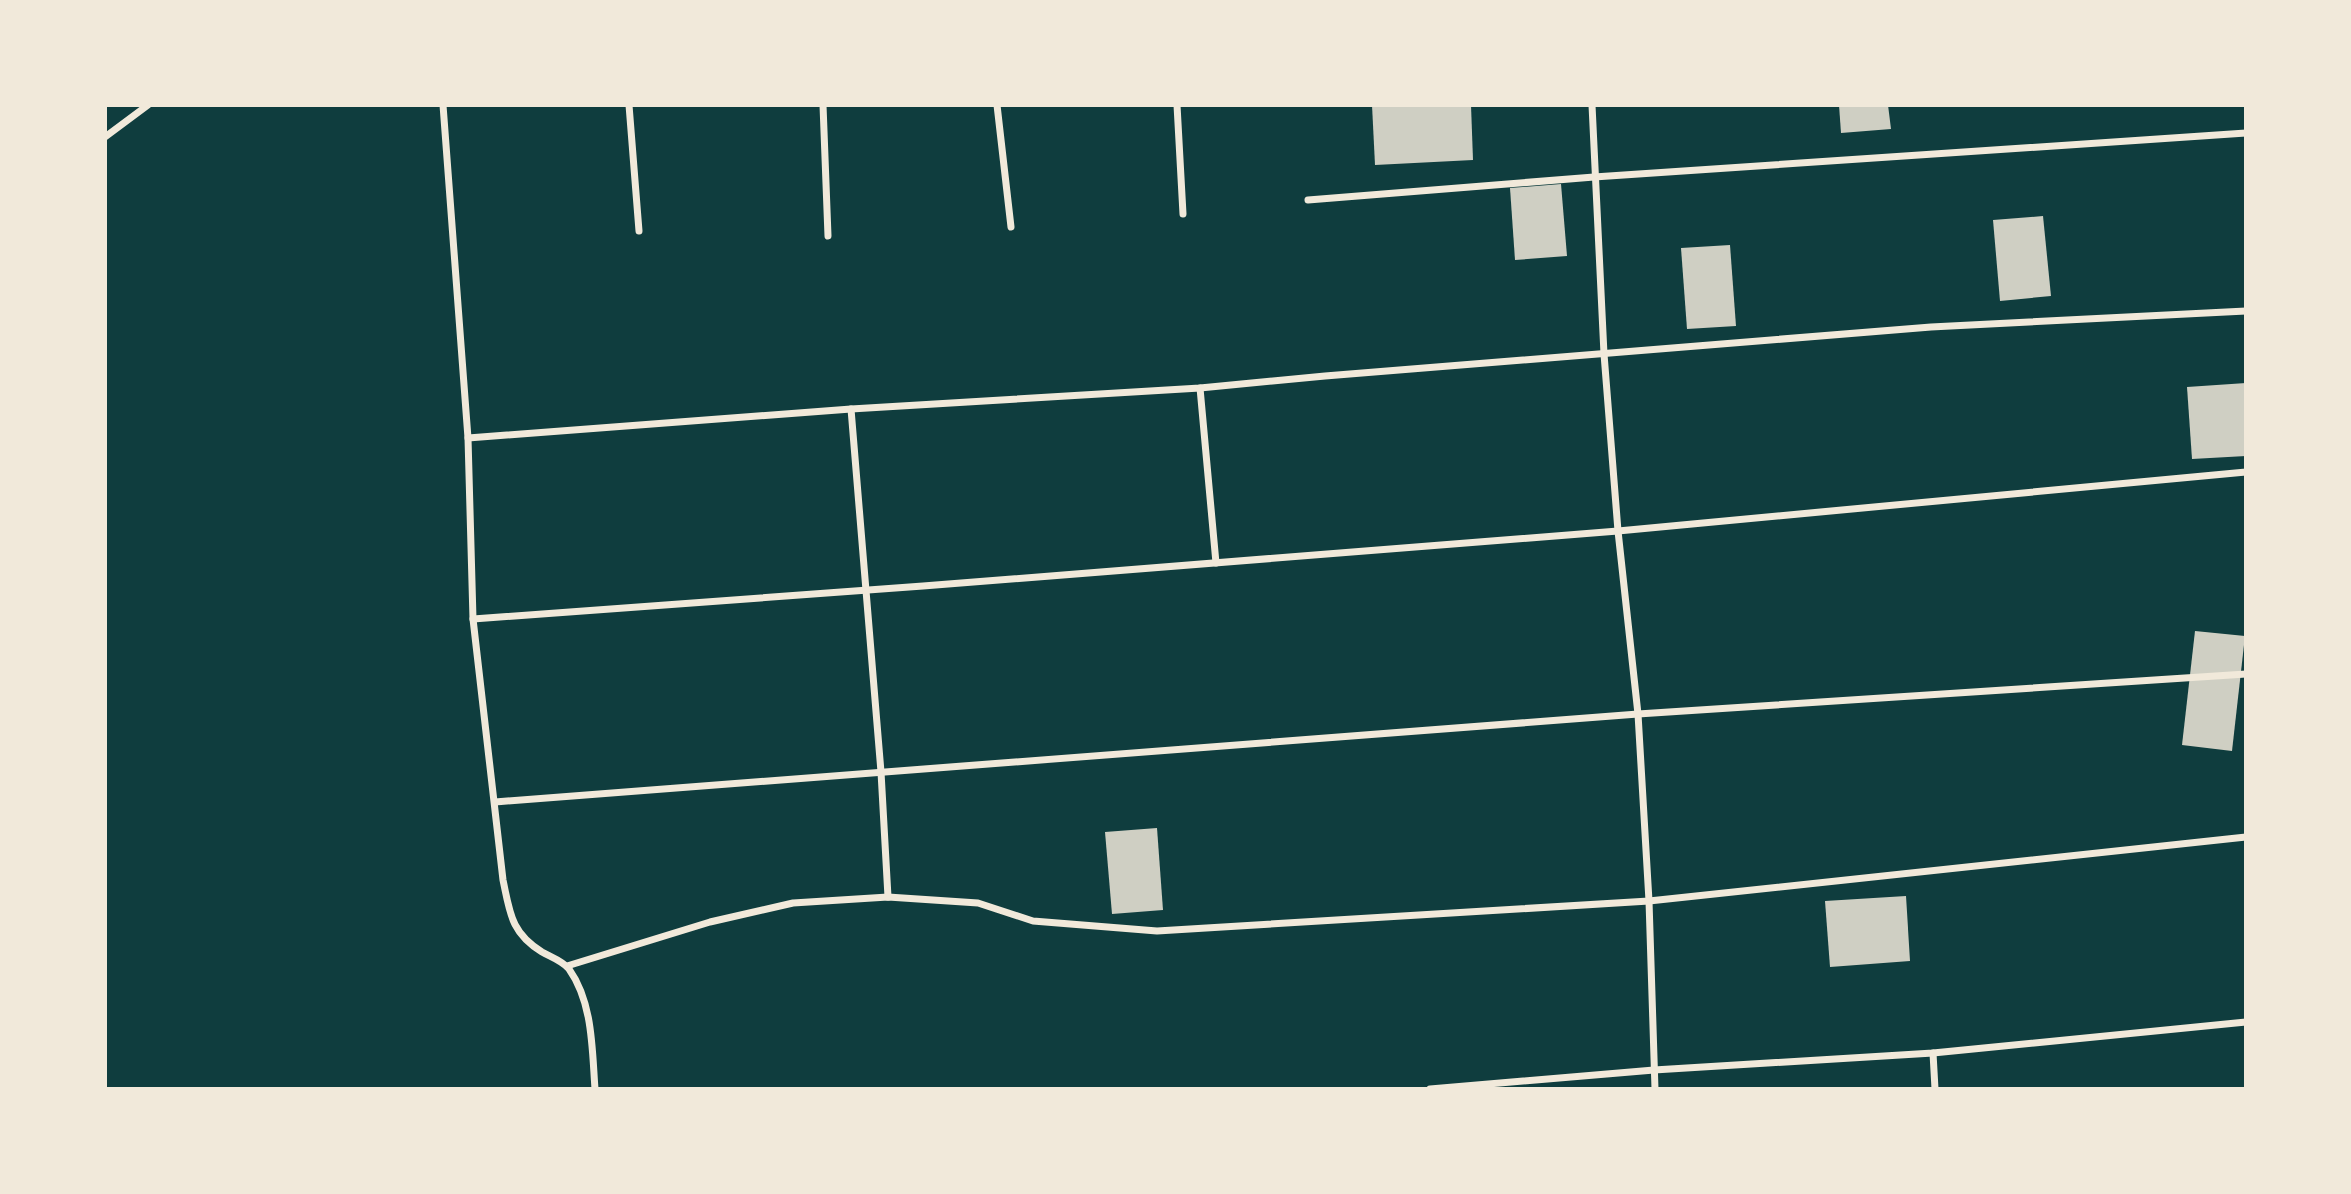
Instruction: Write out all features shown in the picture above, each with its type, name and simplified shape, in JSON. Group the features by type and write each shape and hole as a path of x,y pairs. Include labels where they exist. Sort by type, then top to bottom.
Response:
{"street":[{"path":"105,137 148,105"},
{"path":"443,105 468,438 473,619 503,880 510,913 522,938 567,966 581,988 591,1030 595,1089"},
{"path":"629,105 639,231"},
{"path":"823,105 828,236"},
{"path":"997,105 1011,227"},
{"path":"1177,105 1183,214"},
{"path":"1592,105 1604,354 1618,531 1638,715 1656,1089"},
{"path":"1308,200 1594,177 2246,133"},
{"path":"468,438 851,409 1200,388 1931,327 2246,311"},
{"path":"1200,388 1216,562"},
{"path":"851,409 881,772 888,897"},
{"path":"473,619 1618,531 2246,472"},
{"path":"495,802 1638,715 2246,674"},
{"path":"567,966 710,922 793,903 888,897 978,903 1033,921 1157,931 1649,901 2246,837"},
{"path":"1430,1089 1654,1070 1933,1052 2246,1022"},
{"path":"1933,1052 1935,1089"}],"building":[{"path":"1372,105 1471,105 1473,160 1375,165"},
{"path":"1839,105 1888,105 1891,129 1841,133"},
{"path":"1561,184 1567,256 1515,260 1510,188"},
{"path":"2043,216 2051,296 2000,301 1993,220"},
{"path":"1730,245 1736,326 1687,329 1681,248"},
{"path":"2246,383 2246,456 2192,459 2187,387"},
{"path":"2195,631 2245,636 2232,751 2182,745"},
{"path":"1157,828 1163,910 1112,914 1105,832"},
{"path":"1906,896 1910,961 1830,967 1825,901"}]}
